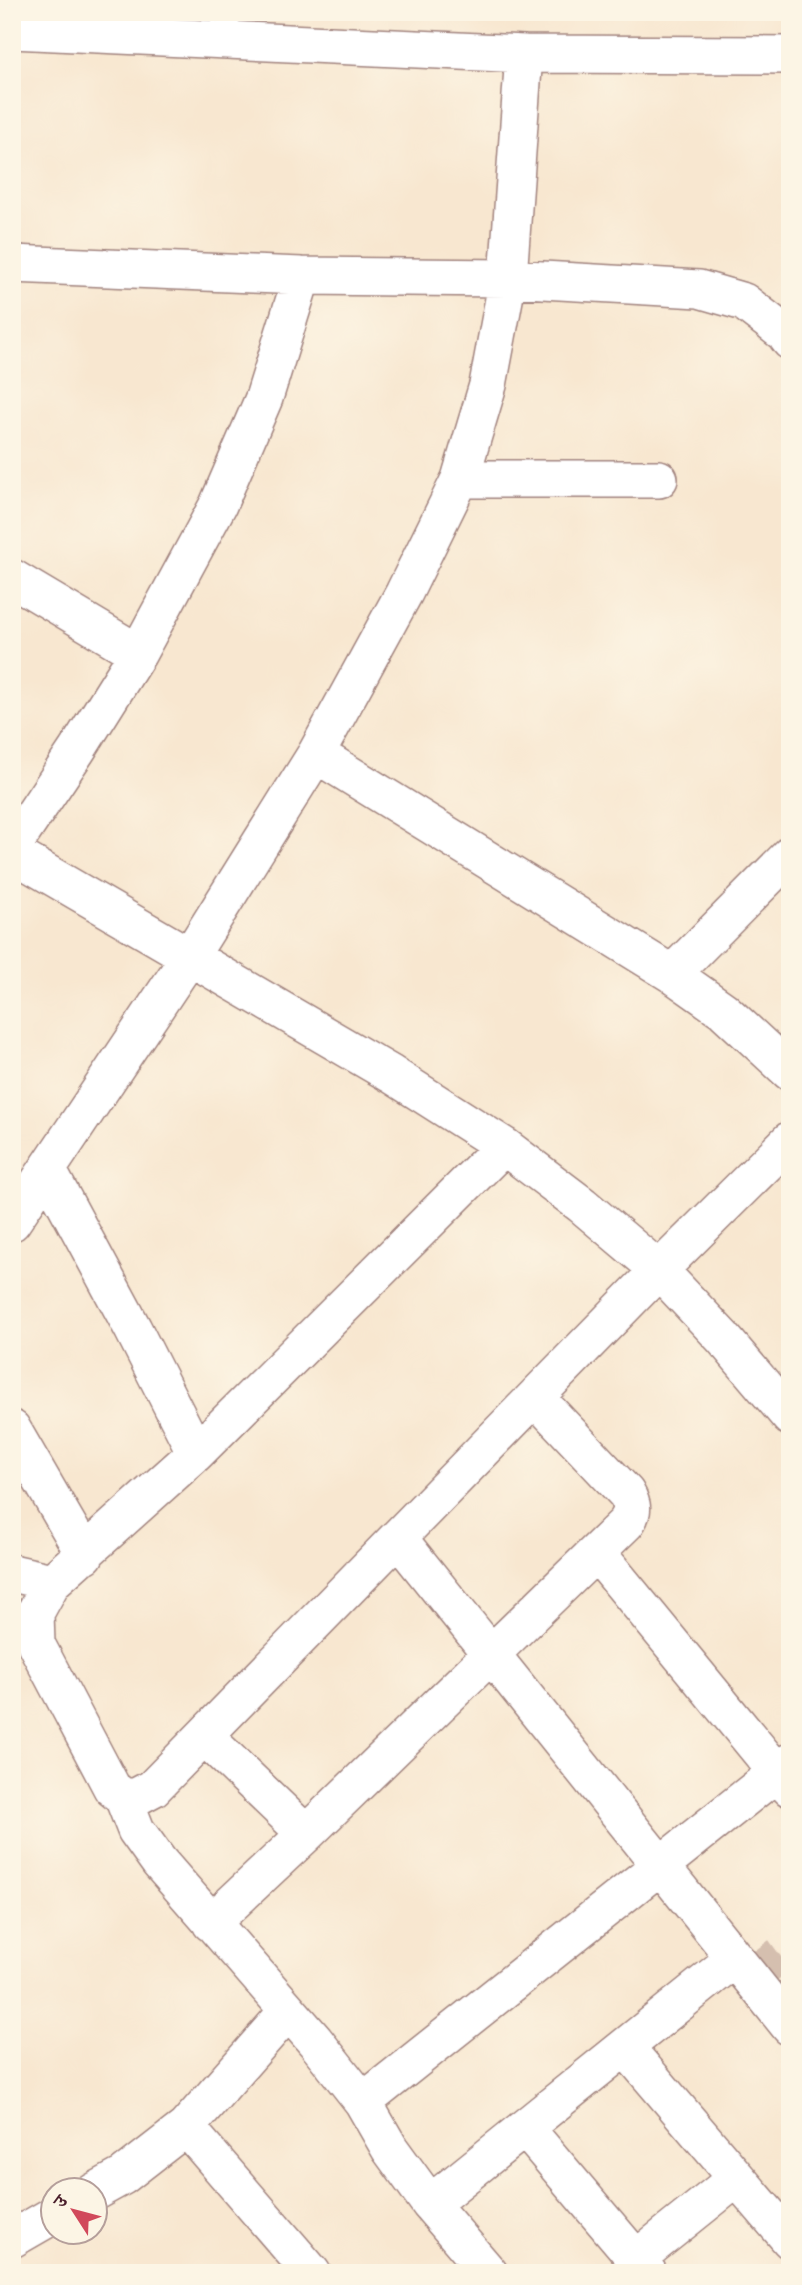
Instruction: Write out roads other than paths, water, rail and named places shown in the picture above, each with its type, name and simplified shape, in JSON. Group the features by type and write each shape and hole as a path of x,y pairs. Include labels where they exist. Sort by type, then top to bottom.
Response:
{"street":[{"path":"12,30 524,54 790,55"},
{"path":"12,1222 190,956 316,754 404,593 460,479 488,385 508,278 524,54"},
{"path":"15,270 508,278 699,289 744,302 784,333 790,341"},
{"path":"12,847 138,653 218,505 264,398 302,276"},
{"path":"460,479 659,479"},
{"path":"12,578 138,653"},
{"path":"316,754 672,974 723,1010 790,1072"},
{"path":"12,853 391,1074 504,1146 582,1205 659,1270 723,1338 790,1417"},
{"path":"672,974 790,855"},
{"path":"122,1797 136,1797 153,1788 534,1397 790,1140"},
{"path":"489,2273 430,2204 390,2149 363,2102 159,1862 136,1830 122,1797 112,1788 36,1644 35,1613 52,1582 196,1454 504,1146"},
{"path":"48,1171 133,1329 196,1454"},
{"path":"211,1923 306,1835 626,1523 632,1513 632,1503 625,1493 534,1397"},
{"path":"12,1429 85,1555"},
{"path":"398,1538 790,2027"},
{"path":"363,2102 661,1865 785,1774 597,1553"},
{"path":"12,1573 52,1582"},
{"path":"204,1736 306,1835"},
{"path":"430,2204 734,1959"},
{"path":"108,2184 186,2127 288,2011"},
{"path":"625,2047 790,2240"},
{"path":"186,2127 312,2273"},
{"path":"525,2128 642,2266 737,2178"},
{"path":"12,2239 38,2224"}],"tunnel":[{"path":"750,1977 790,1948"}]}
